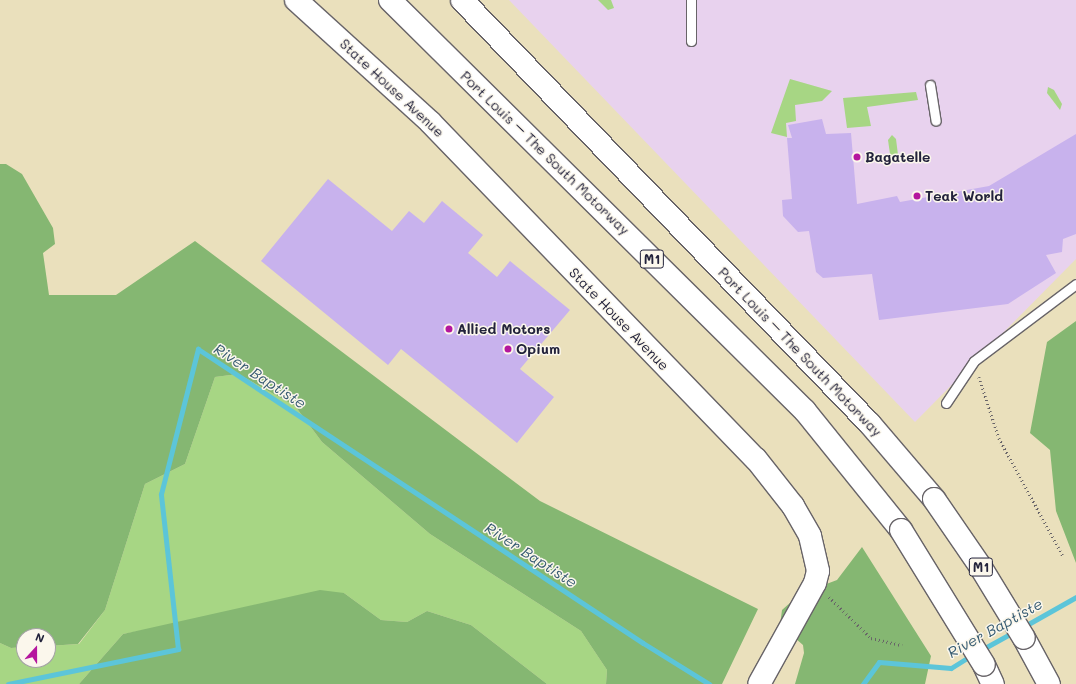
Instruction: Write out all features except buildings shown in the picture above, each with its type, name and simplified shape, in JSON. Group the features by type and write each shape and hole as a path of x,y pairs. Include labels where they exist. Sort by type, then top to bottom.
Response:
{"main road":[{"name":"State House Avenue","path":"296,0 430,122 756,459 793,506 810,536 818,572 815,583 760,682"},
{"name":"Port Louis – The South Motorway","path":"384,0 395,6 804,411 901,530 984,664 993,684"},
{"name":"Port Louis – The South Motorway","path":"462,0 870,424 934,499 980,566 1024,638 1049,684"}],"lane":[{"path":"691,0 691,40"},
{"path":"930,85 936,121"},
{"path":"946,403 974,361 1076,284"}],"path":[{"path":"974,361 1000,438 1063,556"},
{"path":"815,583 871,638 902,645"}],"shaded area":[{"name":"Bagatelle","path":"509,0 1076,0 1076,259 915,422"}],"green space":[{"path":"598,0 611,0 614,8 608,10"},
{"path":"790,79 832,91 822,101 795,105 796,121 786,123 787,137 771,133"},
{"path":"1048,87 1054,90 1062,104 1060,110 1047,93"},
{"path":"916,92 918,100 867,107 871,126 847,128 843,98"},
{"path":"892,135 896,139 898,155 894,160 890,154 888,140"},
{"path":"0,164 6,164 22,174 53,228 55,244 43,253 49,295 116,295 195,241 540,501 758,609 722,684 606,684 607,670 581,631 430,534 322,442 295,406 238,374 215,377 185,464 145,484 105,610 78,644 56,645 56,628 16,628 16,648 11,648 0,643"},
{"path":"1076,321 1076,563 1056,511 1050,450 1030,433 1047,342"},
{"path":"238,374 295,406 322,442 430,534 581,631 607,670 606,684 547,684 471,625 427,611 407,622 381,620 344,593 123,634 79,684 0,684 0,643 11,648 16,648 16,668 56,668 56,645 79,644 105,610 145,484 185,464 215,377"},
{"path":"862,547 931,656 925,684 795,684 804,653 803,645 780,625 782,610 800,594 837,580"},
{"path":"320,590 344,593 381,620 407,622 427,611 471,625 547,684 79,684 123,634"}],"waterway":[{"name":"River Baptiste","path":"8,684 178,649 161,494 198,349 643,643 709,684"},
{"name":"River Baptiste","path":"1023,627 1076,597"},
{"name":"River Baptiste","path":"981,650 1014,632"},
{"name":"River Baptiste","path":"863,684 879,662 951,668 972,655"}],"place":[{"name":"Bagatelle","path":"857,157"},
{"name":"Teak World","path":"917,196"},
{"name":"Allied Motors","path":"449,329"},
{"name":"Opium","path":"508,349"}]}
